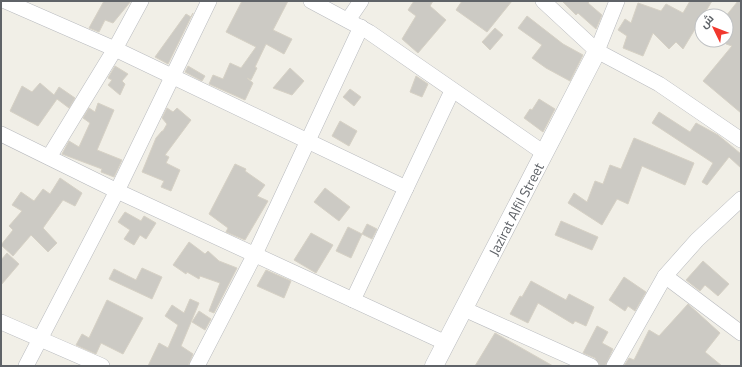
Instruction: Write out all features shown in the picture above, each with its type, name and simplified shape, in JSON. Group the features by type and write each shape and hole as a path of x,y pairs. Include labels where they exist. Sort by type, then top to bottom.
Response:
{"street":[{"path":"5,1 115,49 406,188"},
{"path":"49,157 115,49 141,1"},
{"path":"26,366 117,191 210,1"},
{"path":"311,1 355,23 544,153"},
{"path":"197,366 255,254 308,142 355,23 360,1"},
{"path":"543,1 597,51 659,84 741,140"},
{"path":"597,51 617,1"},
{"name":"Jazirat Alfil Street","path":"434,366 597,51"},
{"path":"352,300 452,90"},
{"path":"1,134 117,191 446,343"},
{"path":"614,366 665,276 697,240 741,199"},
{"path":"665,276 741,333"},
{"path":"464,309 591,366"},
{"path":"1,322 102,366"}],"building":[{"path":"104,1 131,1 113,23 105,20 99,32 89,28"},
{"path":"242,1 288,1 273,30 292,39 284,54 266,44 255,67 257,68 251,80 247,78 253,83 245,100 209,84 213,75 223,79 230,63 241,68 256,47 226,32"},
{"path":"414,1 433,1 430,6 446,20 418,53 402,39 416,16 408,10"},
{"path":"462,1 512,1 487,32 456,10"},
{"path":"562,1 590,1 588,3 602,15 596,29 578,13 576,15"},
{"path":"690,1 712,1 708,8 694,8 694,31 683,49 676,42 669,49 653,33 643,56 623,48 627,36 618,30 625,19 631,23 638,3 661,11 666,4 683,13"},
{"path":"738,1 741,1 741,113 703,81 730,48 734,48 734,8 732,8"},
{"path":"193,13 168,64 155,57 186,14 191,17"},
{"path":"527,16 563,44 583,55 570,81 546,68 532,58 542,45 518,28"},
{"path":"495,28 503,35 490,50 482,42"},
{"path":"115,66 128,74 122,81 125,84 120,95 108,85 112,80 108,78"},
{"path":"188,66 205,76 202,81 185,72"},
{"path":"290,68 304,81 292,95 273,88"},
{"path":"416,76 428,84 422,97 410,92"},
{"path":"40,83 54,95 59,87 75,98 69,108 57,99 38,126 10,111 22,86 32,92"},
{"path":"350,89 361,97 354,106 343,97"},
{"path":"539,99 555,109 543,132 524,118 530,109 532,110"},
{"path":"98,103 114,110 97,150 122,160 114,177 101,172 102,169 62,154 69,141 79,147 90,123 83,118 89,108 95,112"},
{"path":"167,108 173,112 177,108 191,120 165,155 169,157 166,163 180,170 171,191 161,187 164,181 142,172 156,138 167,124 162,118"},
{"path":"659,112 690,132 696,123 718,135 741,154 741,168 729,157 707,185 702,182 713,163 652,123"},
{"path":"340,121 357,131 349,146 332,136"},
{"path":"634,138 694,163 685,185 642,166 628,204 617,199 602,225 568,203 574,193 587,202 595,181 603,184 610,165 621,169"},
{"path":"235,164 246,169 245,171 265,185 257,196 268,201 245,240 226,232 228,228 209,214"},
{"path":"60,178 82,193 75,206 63,200 43,228 57,243 48,252 31,235 13,256 1,245 13,230 9,226 22,211 12,205 21,192 34,201 43,189 50,194"},
{"path":"325,188 350,207 339,221 314,202"},
{"path":"125,212 141,221 144,216 156,223 146,239 140,235 134,245 124,239 130,230 118,222"},
{"path":"561,221 598,237 592,250 555,235"},
{"path":"367,224 377,229 372,239 362,234"},
{"path":"348,227 362,234 351,258 336,251"},
{"path":"311,233 333,245 316,273 294,260"},
{"path":"189,242 205,254 208,251 219,261 237,268 214,313 209,311 220,283 200,276 199,279 187,272 186,274 173,265"},
{"path":"7,253 19,264 1,285 1,260"},
{"path":"703,261 729,284 718,296 705,285 700,291 686,280"},
{"path":"142,268 162,277 152,299 109,279 114,269 136,280"},
{"path":"266,270 291,281 284,298 257,286"},
{"path":"624,277 646,292 635,311 628,306 625,311 609,300"},
{"path":"531,281 566,300 569,294 594,307 586,326 575,321 573,324 538,303 528,323 510,314 520,296 522,297"},
{"path":"190,299 199,303 181,346 193,354 188,366 148,366 159,343 168,348 178,325 165,316 172,305 184,313"},
{"path":"107,300 143,318 123,354 101,343 96,354 76,345 82,334 89,338"},
{"path":"688,304 720,333 705,352 722,366 624,366 629,358 634,360 649,330 659,336"},
{"path":"199,311 211,319 205,330 192,322"},
{"path":"597,326 608,332 602,343 613,349 605,366 600,366 595,358 583,353"},
{"path":"495,333 553,366 475,366"}]}
